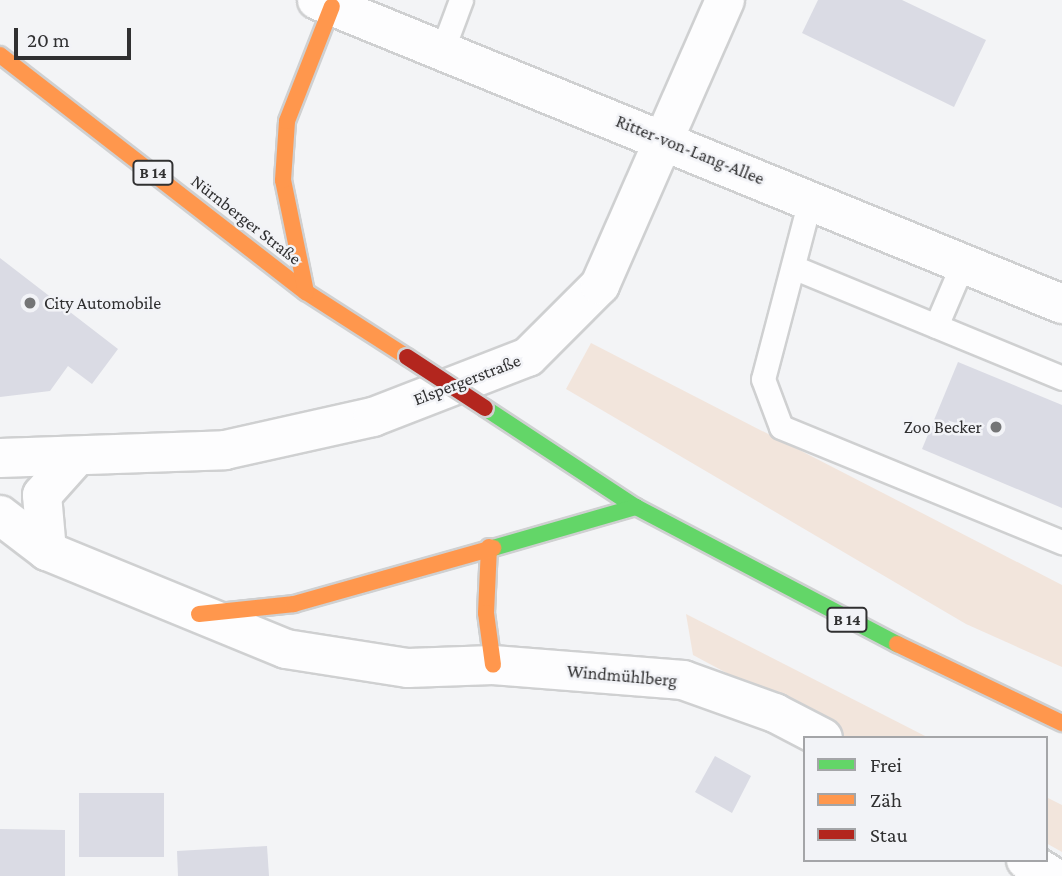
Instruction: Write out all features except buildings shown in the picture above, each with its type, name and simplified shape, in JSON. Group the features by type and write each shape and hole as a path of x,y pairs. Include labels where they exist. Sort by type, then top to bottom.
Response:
{"main road":[{"path":"306,292 283,180 287,121 324,3"},
{"name":"Nürnberger Straße","path":"0,55 306,292 636,507"},
{"path":"198,614 294,604 636,507"},
{"name":"B 14","path":"636,507 815,604 1062,723"},
{"path":"489,547 486,613 494,665"}],"street":[{"name":"Elspergerstraße","path":"0,458 225,450 373,417 528,357 600,285 661,138 725,0"},
{"name":"Ritter-von-Lang-Allee","path":"324,3 661,138 1062,304"},
{"path":"47,551 41,495 76,457"},
{"name":"Windmühlberg","path":"0,515 47,551 286,649 408,668 494,665 683,680 775,713 819,736"},
{"path":"1030,862 1052,876"}],"lane":[{"path":"442,51 461,0"},
{"path":"810,200 763,379 781,428 1062,542"},
{"path":"936,326 962,263"},
{"path":"793,267 1062,378"}],"shaded area":[{"path":"591,343 1062,585 1062,667 966,624 566,389"},
{"path":"686,614 925,736 844,736 693,655"},
{"path":"1048,798 1062,805 1062,852 1048,844"}],"traffic: fast":[{"path":"485,408 636,507 897,644"},
{"path":"493,548 636,507"}],"traffic: slow":[{"path":"306,292 283,180 287,121 332,6"},
{"path":"0,55 306,292 407,357"},
{"path":"489,547 486,613 493,665"},
{"path":"199,614 294,604 493,548"},
{"path":"897,644 1062,723"}],"traffic: jam":[{"path":"407,357 485,408"}],"place":[{"name":"City Automobile","path":"30,303"},
{"name":"Zoo Becker","path":"996,427"}]}
